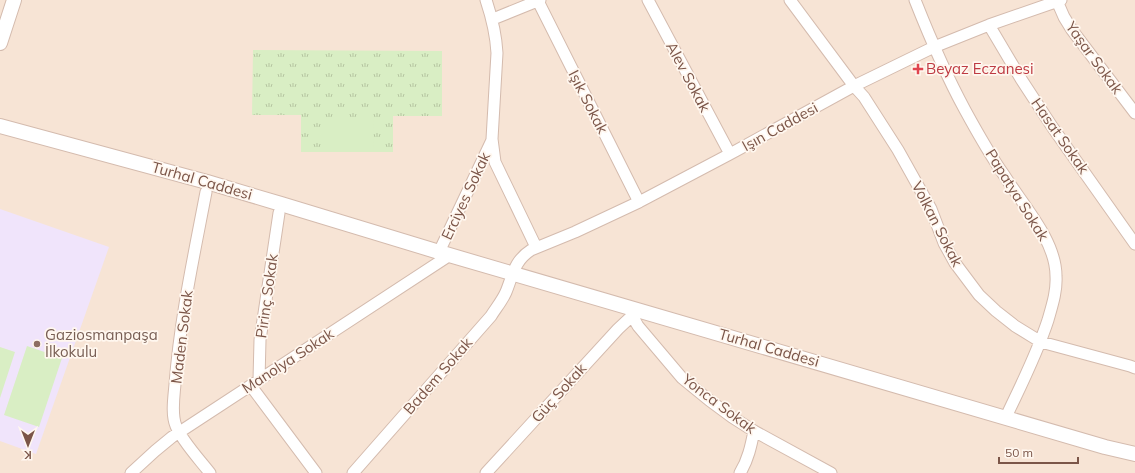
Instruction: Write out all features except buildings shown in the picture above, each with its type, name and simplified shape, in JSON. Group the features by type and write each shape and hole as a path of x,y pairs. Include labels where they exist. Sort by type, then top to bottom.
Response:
{"street":[{"path":"0,43 14,0"},
{"name":"Erciyes Sokak","path":"486,0 496,33 497,53 492,139 495,162 536,248"},
{"path":"493,19 539,0"},
{"name":"Işık Sokak","path":"539,0 639,202"},
{"name":"Alev Sokak","path":"648,0 730,154"},
{"name":"Volkan Sokak","path":"790,0 854,86 864,97 898,150 931,209 944,243 955,263 979,295 1015,326 1041,342 1135,368"},
{"name":"Papatya Sokak","path":"916,0 934,47 965,109 1003,174 1043,232 1053,256 1056,275 1054,296 1041,342 1006,417"},
{"name":"Işın Caddesi","path":"513,274 521,257 526,253 639,202 854,86 934,47 988,25 1059,1"},
{"name":"Yaşar Sokak","path":"1059,1 1064,17 1072,30 1135,113"},
{"name":"Hasat Sokak","path":"988,25 1053,128 1135,244"},
{"name":"Turhal Caddesi","path":"0,126 259,197 634,312 1006,417 1091,443 1135,454"},
{"name":"Turhal Caddesi","path":"0,136 279,213 402,242"},
{"name":"Erciyes Sokak","path":"444,254 492,139"},
{"name":"Maden Sokak","path":"206,192 186,300 176,372 174,419 176,426 191,449 210,473"},
{"name":"Pirinç Sokak","path":"255,383 279,213"},
{"name":"Manolya Sokak","path":"131,473 155,451 180,432 255,383 444,254"},
{"name":"Badem Sokak","path":"353,473 491,316 502,299 513,274"},
{"name":"Yonca Sokak","path":"634,312 634,319 638,326 682,378 732,417 754,431 831,473"},
{"name":"Güç Sokak","path":"486,473 634,312"},
{"path":"255,383 316,473"},
{"path":"740,473 748,456 754,431"}],"shaded area":[{"path":"0,0 1135,0 1135,473 0,473"},
{"name":"Gaziosmanpaşa İlkokulu","path":"0,209 109,247 36,454 0,441"}],"green space":[{"path":"253,50 442,51 442,116 393,116 393,152 301,152 301,115 252,115"},
{"path":"321,120 374,120 373,147 321,147"},
{"path":"27,346 62,358 39,427 4,415"},
{"path":"0,347 15,352 0,398"}],"place":[{"name":"Beyaz Eczanesi","path":"918,69"},
{"name":"Gaziosmanpaşa İlkokulu","path":"37,344"}]}
